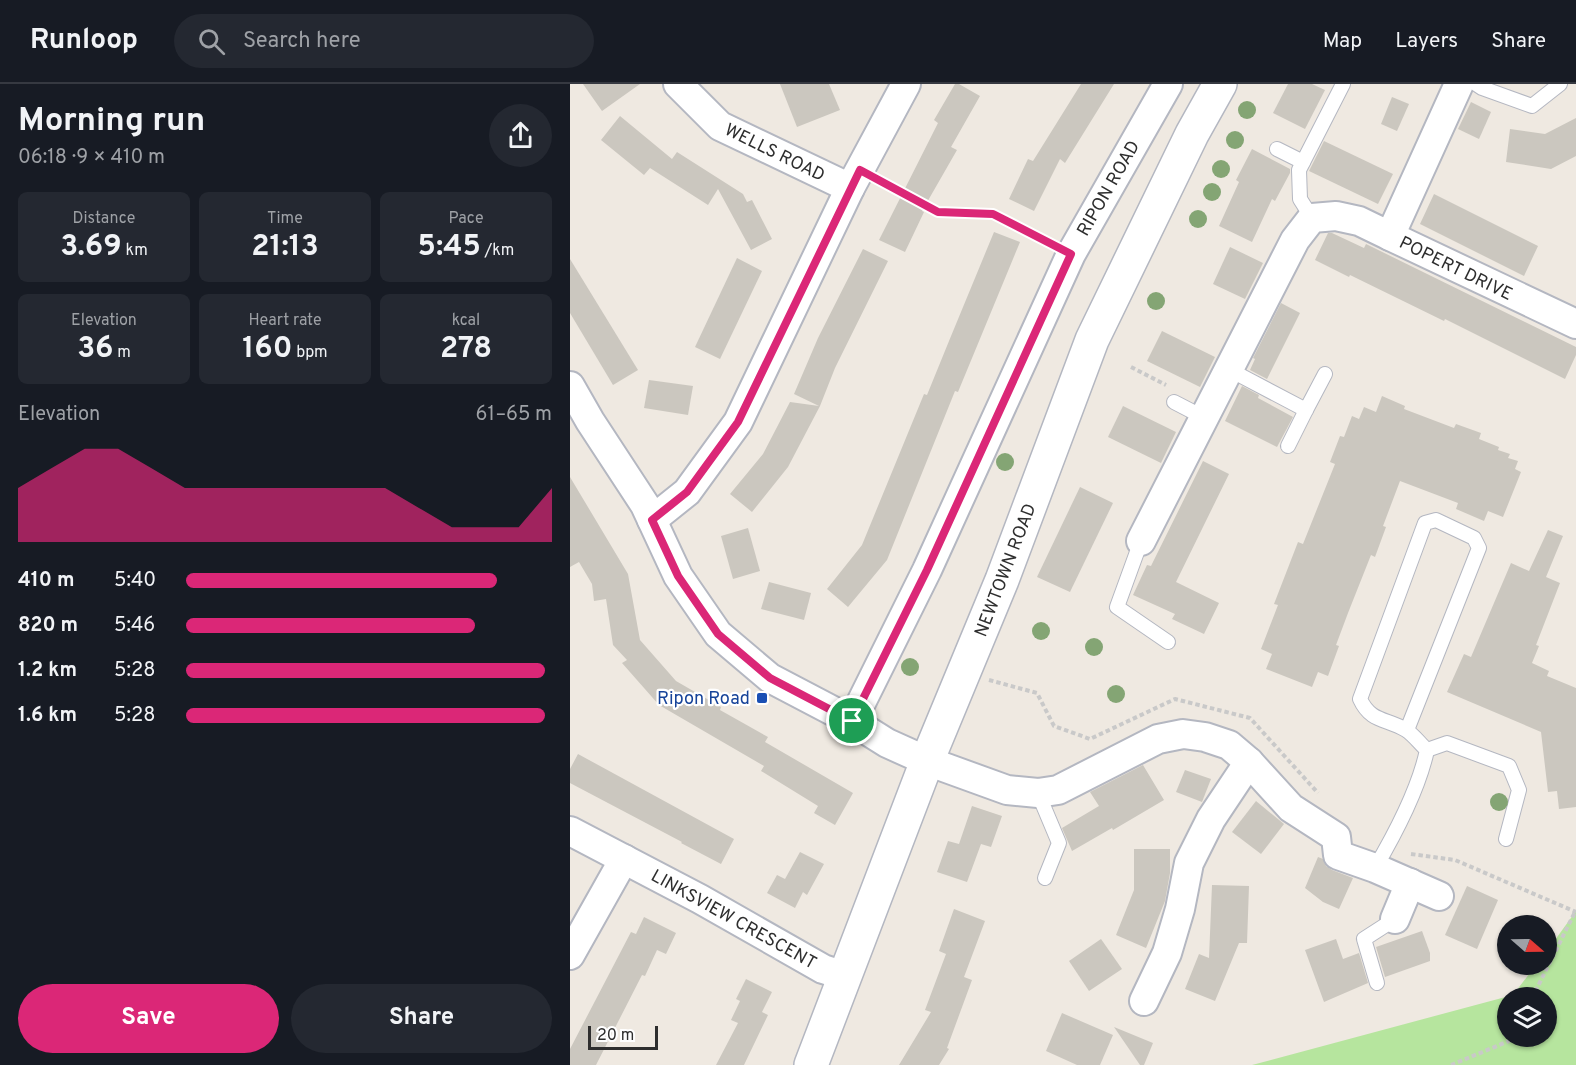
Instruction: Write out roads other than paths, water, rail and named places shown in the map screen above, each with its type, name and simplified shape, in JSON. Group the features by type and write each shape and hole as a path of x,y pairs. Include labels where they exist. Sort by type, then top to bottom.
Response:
{"main road":[{"name":"NEWTOWN ROAD","path":"811,1065 927,761 1002,580 1092,340 1192,134 1220,84"}],"street":[{"name":"WELLS ROAD","path":"678,84 720,126 855,179"},
{"path":"652,520 687,492 738,422 855,179 906,84"},
{"name":"RIPON ROAD","path":"852,721 1047,322 1071,254 1168,84"},
{"name":"POPERT DRIVE","path":"1459,84 1390,236 1576,324"},
{"path":"1141,541 1295,240 1312,218 1336,216 1359,221 1390,236"},
{"path":"570,386 645,505 678,576 718,634 770,678 852,721 887,743 927,761 1007,790 1038,793 1058,790 1158,739 1183,734 1205,737 1229,745 1249,762 1292,808 1336,837 1338,855 1375,868 1439,896"},
{"path":"1144,1001 1167,953 1180,909 1189,863 1211,819 1249,762"},
{"name":"LINKSVIEW CRESCENT","path":"570,831 700,899 824,969 845,976"},
{"path":"570,955 624,860"},
{"path":"1395,919 1410,884"}],"lane":[{"path":"1312,218 1300,200 1299,170 1343,84"},
{"path":"1476,84 1532,106 1560,84"},
{"path":"1277,149 1303,162"},
{"path":"1230,370 1306,410"},
{"path":"1288,446 1325,374"},
{"path":"1174,402 1203,417"},
{"path":"1407,730 1479,548 1474,538 1436,520 1425,523 1360,699 1365,710 1374,717 1407,730 1427,750"},
{"path":"1141,541 1117,607 1168,642"},
{"path":"1427,750 1447,743 1509,766 1519,790 1506,839"},
{"path":"1375,868 1423,769 1427,750"},
{"path":"1038,793 1059,843 1045,878"},
{"path":"1377,983 1364,939 1395,919"}],"place":[{"name":"Ripon Road","path":"762,698"}]}
